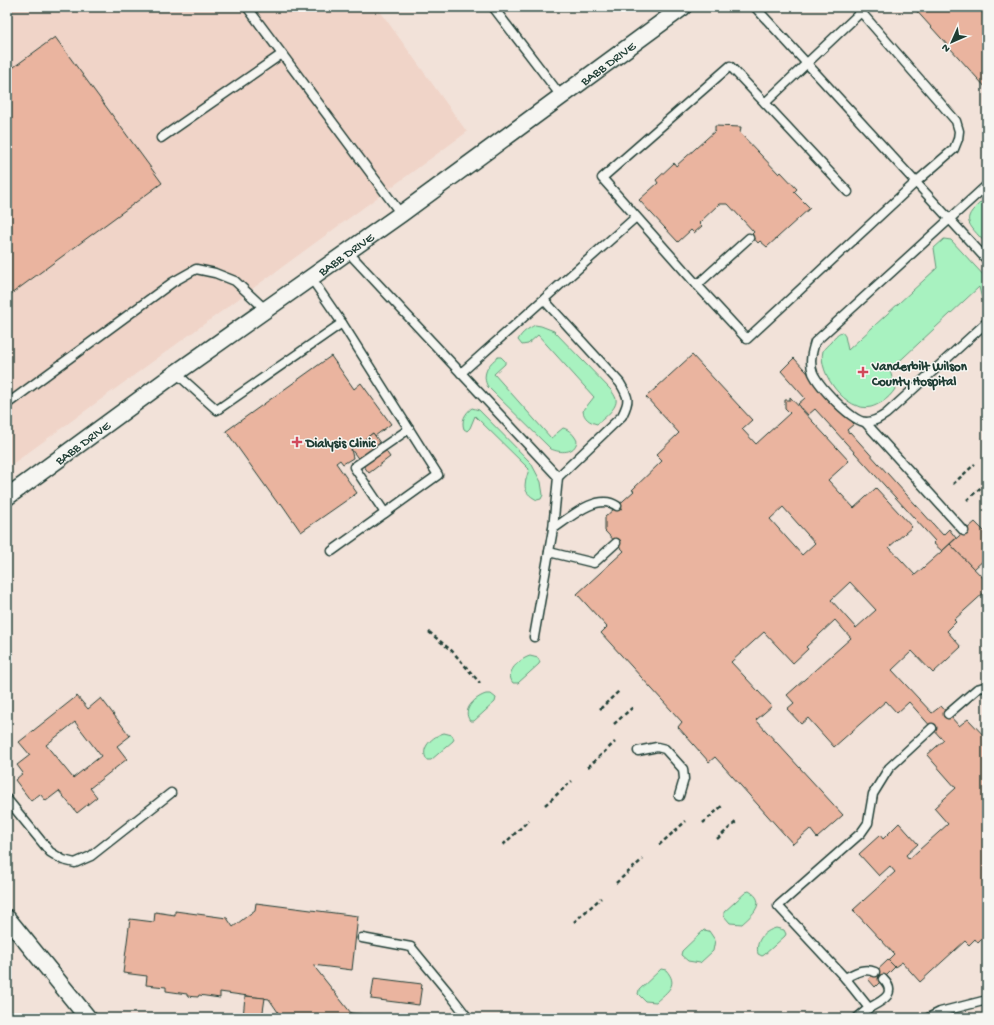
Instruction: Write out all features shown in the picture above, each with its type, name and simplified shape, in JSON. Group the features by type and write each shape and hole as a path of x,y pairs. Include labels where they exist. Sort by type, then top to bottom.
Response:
{"street":[{"name":"BABB DRIVE","path":"7,497 176,373 401,214 683,7"},
{"path":"7,918 88,1018"}],"lane":[{"path":"247,7 401,214"},
{"path":"493,7 561,96"},
{"path":"756,7 987,260"},
{"path":"765,103 807,64 861,10 956,121 959,132 958,140 954,149 916,182 747,339 602,178 730,66 848,192"},
{"path":"161,138 282,54"},
{"path":"964,531 865,422 848,414 822,387 813,372 811,357 815,342 987,185"},
{"path":"461,373 636,217"},
{"path":"697,285 749,238"},
{"path":"348,252 558,477"},
{"path":"7,404 173,282 196,269 215,273 235,281 266,310"},
{"path":"311,278 342,323 438,475 332,551"},
{"path":"534,637 553,529 558,477 622,416 628,404 628,396 620,383 544,300"},
{"path":"865,422 876,420 886,414 987,322"},
{"path":"176,373 218,410 342,323"},
{"path":"385,513 354,467 409,429"},
{"path":"553,529 591,505 601,502 611,502 617,506"},
{"path":"548,552 594,563 616,543"},
{"path":"948,714 977,689 987,686"},
{"path":"869,1008 845,978 778,906 861,833 868,823 873,794 889,768 932,728"},
{"path":"638,751 657,747 665,749 683,769 684,779 679,796"},
{"path":"7,798 50,852 62,860 75,863 91,856 171,793"},
{"path":"362,938 411,947 468,1018"},
{"path":"845,978 861,970 875,972"},
{"path":"857,1018 869,1008 888,996 890,989 888,983 883,979"},
{"path":"928,1018 940,1012 987,1000"}],"path":[{"path":"952,484 975,464"},
{"path":"967,500 987,482"},
{"path":"429,632 452,651 480,683"},
{"path":"600,709 619,691"},
{"path":"614,724 634,707"},
{"path":"588,767 615,742"},
{"path":"545,805 572,781"},
{"path":"703,823 723,805"},
{"path":"502,844 529,820"},
{"path":"659,845 686,821"},
{"path":"717,839 737,821"},
{"path":"616,883 644,859"},
{"path":"574,922 601,898"}],"shaded area":[{"path":"7,7 377,7 467,132 7,468"}],"green space":[{"path":"987,197 987,245 970,225 969,216 972,211"},
{"path":"944,239 951,240 987,279 987,304 984,305 983,303 979,287 890,370 895,389 888,398 871,407 862,407 853,404 836,390 829,380 822,360 823,351 837,335 842,332 845,336 848,350 937,268 934,248"},
{"path":"535,325 554,331 613,393 616,399 615,406 610,413 597,424 587,419 584,416 583,411 594,397 538,335 528,344 522,345 518,340 523,333"},
{"path":"498,357 501,357 505,361 505,364 494,374 551,438 563,428 572,433 577,441 573,448 563,452 551,449 488,387 485,374 491,363"},
{"path":"472,408 479,410 531,463 541,482 543,495 541,499 537,500 532,497 526,490 525,483 529,469 475,416 470,428 467,431 464,429 464,417"},
{"path":"530,656 538,658 540,662 539,664 518,683 513,683 510,675 514,666"},
{"path":"486,694 491,694 496,698 495,702 474,721 470,721 467,712 468,708 474,701"},
{"path":"444,733 452,735 454,739 453,741 431,760 427,760 425,751 428,743"},
{"path":"749,891 755,895 758,904 754,913 742,924 730,923 724,916 724,912"},
{"path":"776,928 784,930 786,934 785,936 764,955 762,956 758,954 757,949 761,937 772,929"},
{"path":"704,930 709,931 715,940 713,951 700,963 688,961 681,955 682,951"},
{"path":"661,969 666,970 670,975 672,984 670,988 656,1002 645,1001 638,994 639,990"}],"building":[{"path":"913,7 987,7 987,89"},
{"path":"55,37 162,183 7,297 7,72"},
{"path":"715,126 741,127 740,133 779,174 781,172 797,189 794,192 810,208 767,247 760,241 758,243 751,235 754,232 728,204 719,204 699,223 702,226 694,233 691,230 678,242 639,200 658,183 656,180 674,163 676,166 715,131"},
{"path":"692,355 752,420 742,429 756,444 790,413 785,408 785,400 790,400 790,397 849,461 828,480 854,508 876,488 912,527 889,547 915,575 950,544 987,582 987,590 954,620 956,622 947,631 961,647 933,673 912,651 892,670 932,713 941,706 959,726 968,719 987,739 987,934 978,943 975,939 969,945 965,941 920,982 902,962 895,967 888,960 894,954 853,910 895,872 890,866 879,876 859,854 880,835 883,839 899,823 918,844 906,855 909,859 948,824 934,808 956,788 927,755 944,740 909,702 897,713 886,701 834,747 808,718 801,724 787,709 794,703 787,695 851,638 835,620 806,647 808,649 793,663 764,632 731,662 772,706 756,720 843,815 817,838 810,829 793,844 715,757 709,762 678,727 682,722 601,633 607,627 577,594 624,551 605,531 605,517 634,491 632,490 662,461 656,455 679,433 646,397","holes":["783,507 815,543 802,555 770,519","850,582 876,610 856,628 831,600"]},
{"name":"Dialysis Clinic","path":"331,356 354,389 361,383 391,424 375,436 373,433 351,449 353,458 343,464 340,460 336,463 357,493 301,532 281,503 279,505 226,431"},
{"path":"794,358 854,424 847,430 849,433 850,432 943,535 949,529 956,538 942,551 933,543 935,541 815,409 808,415 798,404 805,398 781,371"},
{"path":"373,433 390,457 369,473 351,449"},
{"path":"975,522 987,534 987,557 974,569 950,544"},
{"path":"77,696 88,709 101,698 130,736 117,746 127,759 90,788 97,797 77,813 59,791 46,801 40,794 31,801 15,780 23,773 17,765 30,755 19,742","holes":["75,722 101,756 73,778 46,745"]},
{"path":"256,903 358,916 352,970 313,965 351,1013 389,1018 282,1018 269,999 220,992 220,998 199,995 198,997 187,996 187,994 166,991 166,987 146,985 147,976 123,973 130,919 154,922 155,912 175,915 175,911 227,918 233,927 255,910"},
{"path":"888,960 895,967 875,987 868,979"},
{"path":"374,978 422,984 419,1005 371,999"},
{"path":"245,996 265,998 262,1018 243,1018"}],"place":[{"name":"Vanderbilt Wilson County Hospital","path":"863,372"},
{"name":"Dialysis Clinic","path":"297,442"}]}
